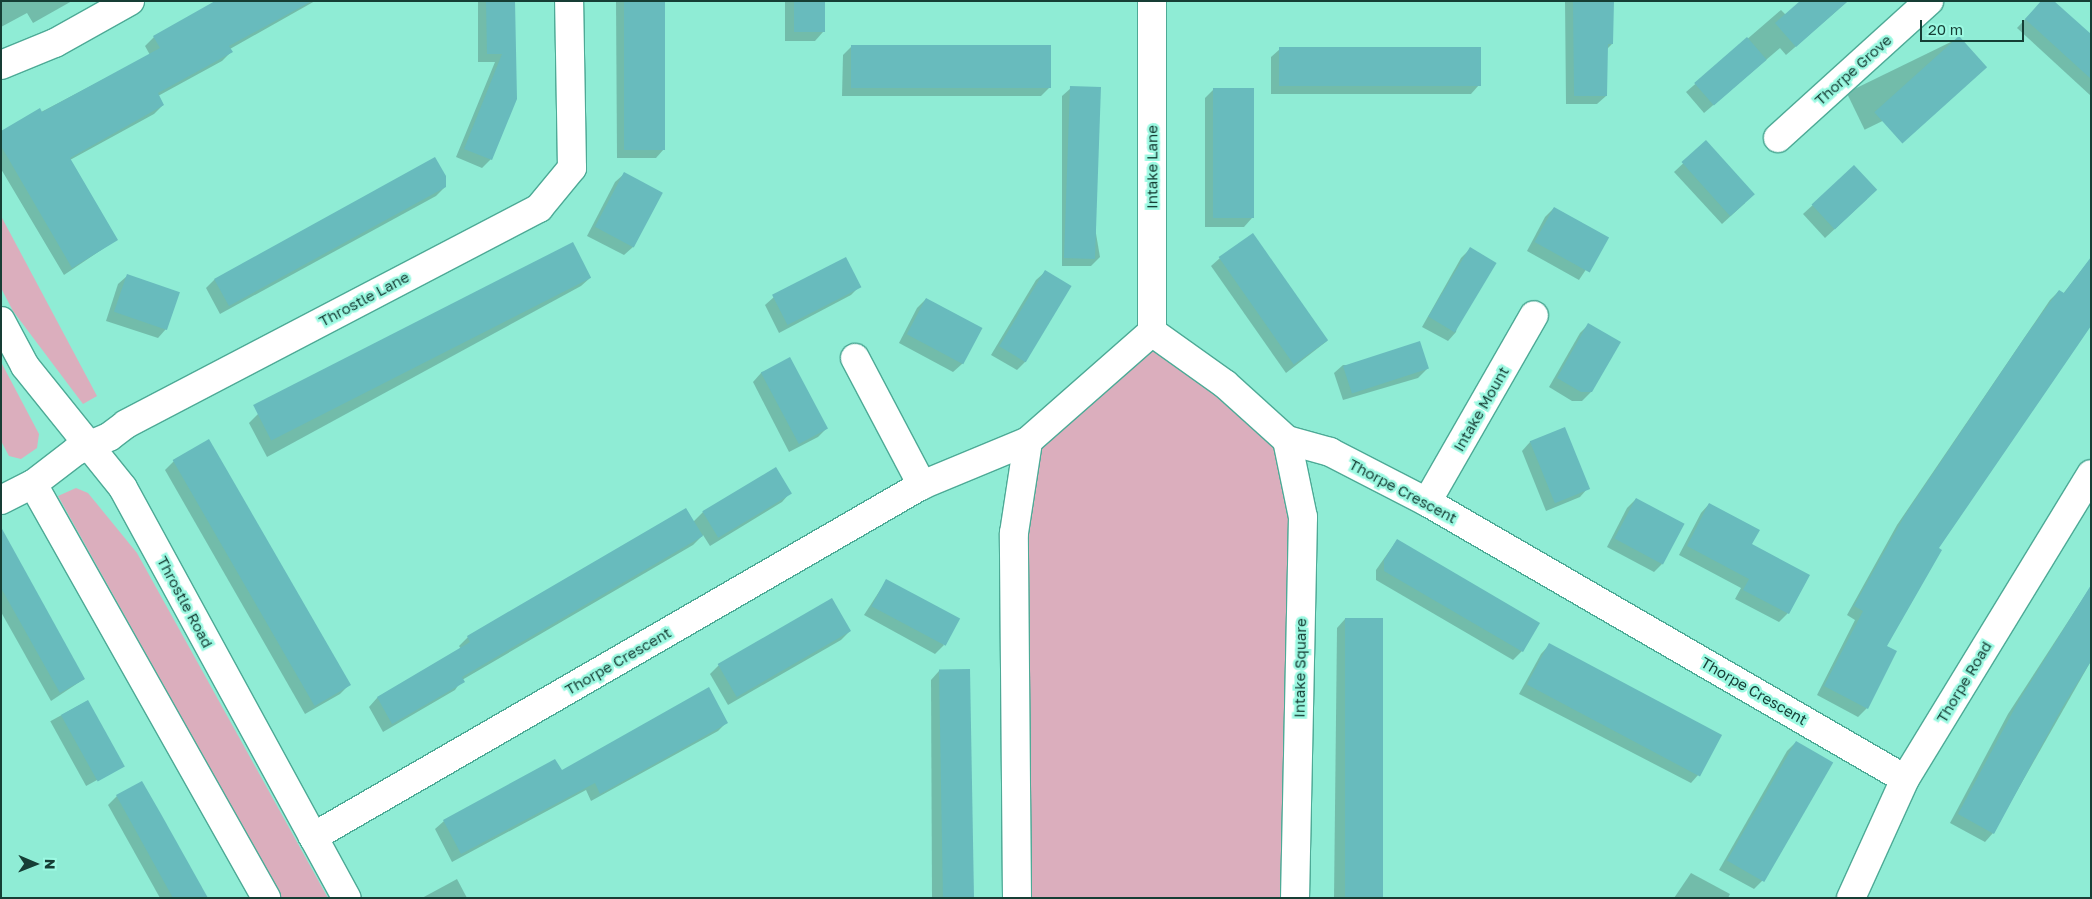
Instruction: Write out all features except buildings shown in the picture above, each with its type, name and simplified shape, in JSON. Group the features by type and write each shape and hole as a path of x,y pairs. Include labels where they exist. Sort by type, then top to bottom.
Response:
{"street":[{"path":"1,65 55,43 130,1"},
{"name":"Throstle Lane","path":"1,500 32,484 76,451 109,437 126,424 539,208 572,168 570,1"},
{"name":"Intake Lane","path":"1152,1 1152,332"},
{"name":"Thorpe Grove","path":"1778,138 1929,1"},
{"name":"Intake Mount","path":"1427,502 1534,315"},
{"name":"Throstle Road","path":"1,321 25,366 91,445 123,488 347,898"},
{"name":"Thorpe Crescent","path":"313,837 922,485 1028,441 1152,332 1225,384 1286,440 1330,452 1427,502 1905,779"},
{"path":"855,358 922,485"},
{"name":"Intake Square","path":"1286,440 1303,517 1295,898"},
{"path":"1017,898 1014,533 1028,441"},
{"name":"Thorpe Road","path":"1851,898 1905,779 2091,474"},
{"path":"32,484 266,898"}],"shaded area":[{"path":"1,216 97,396 83,404 13,311 1,288"},
{"path":"1152,332 1287,440 1303,517 1295,898 1017,898 1028,441"},
{"path":"1,362 39,434 37,448 21,459 9,456 1,441"},
{"path":"76,488 88,493 137,553 328,898 282,898 58,496"}]}
